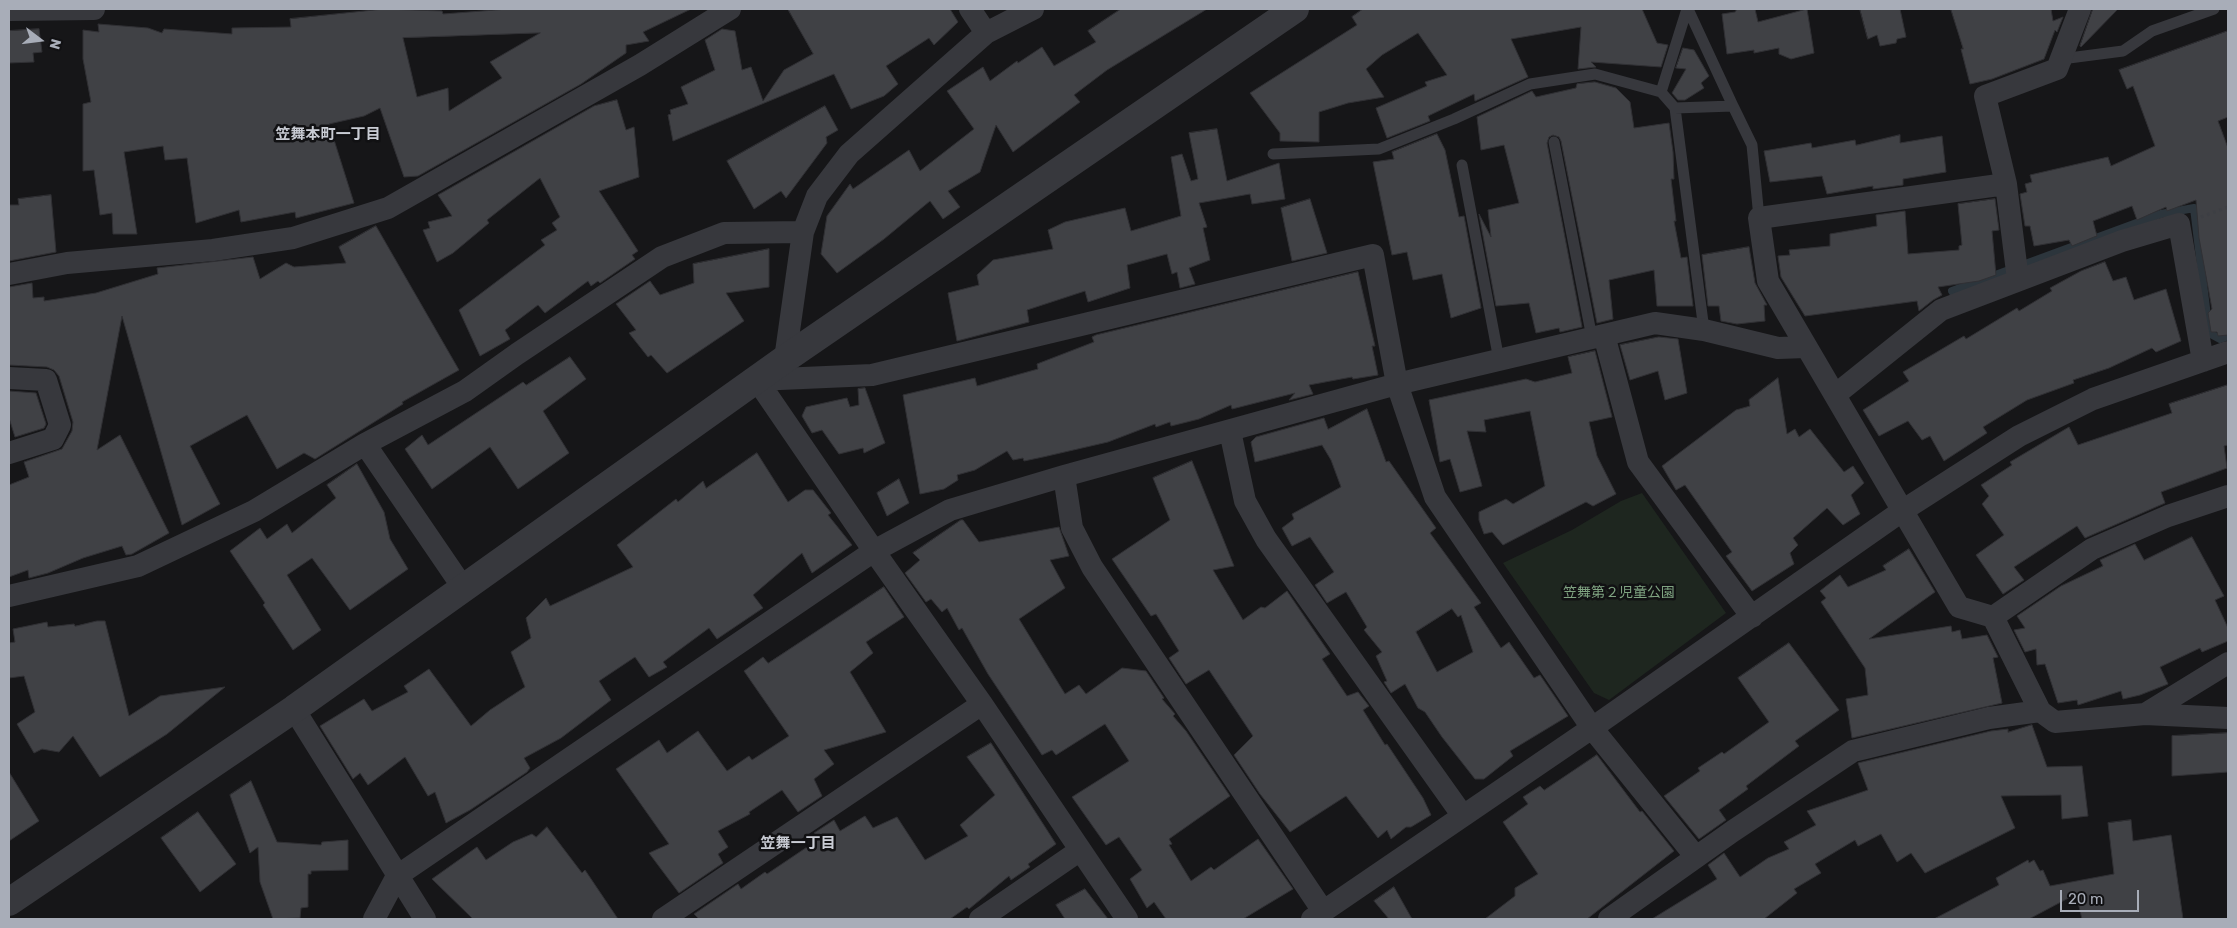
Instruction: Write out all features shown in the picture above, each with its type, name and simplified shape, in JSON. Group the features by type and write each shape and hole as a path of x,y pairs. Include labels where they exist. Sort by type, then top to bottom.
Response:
{"street":[{"path":"9,10 94,9"},
{"path":"9,274 67,263 213,250 293,238 388,208 640,66 730,9"},
{"path":"970,9 986,33"},
{"path":"785,359 804,232 817,196 849,154 986,33 1033,9"},
{"path":"2018,280 2006,184 1985,96 2057,69 2080,9"},
{"path":"9,902 294,709 785,359 1280,13"},
{"path":"2006,184 1760,218 1768,281 1959,607 1993,617 2040,711 2056,722 2145,714 2228,718"},
{"path":"1835,395 1941,310 2122,241 2179,224 2203,360"},
{"path":"9,596 138,566 254,512 364,444 465,391 516,354 662,257 724,233 804,232"},
{"path":"758,380 872,375 1373,255 1397,384 1435,497 1592,728 1696,857"},
{"path":"374,919 397,876 874,551 950,510 1064,476 1397,384 1655,323 1704,330 1778,348 1806,347"},
{"path":"1598,336 1638,462 1752,617"},
{"path":"1064,476 1072,528 1092,567 1318,915 1592,728 1902,511 2019,436 2093,399 2228,352"},
{"path":"9,378 46,380 60,425 53,439 9,453"},
{"path":"758,380 874,551 982,704 1079,851 1127,919"},
{"path":"1230,430 1245,501 1266,539 1463,816"},
{"path":"364,444 464,589"},
{"path":"1993,617 2092,549 2168,516 2228,496"},
{"path":"2145,714 2228,662"},
{"path":"663,919 982,704"},
{"path":"294,709 425,919"},
{"path":"1608,919 1853,751 1989,718 2040,711"},
{"path":"980,919 1079,851"}],"lane":[{"path":"1661,92 1688,9"},
{"path":"1688,9 1752,145 1760,218"},
{"path":"2057,69 2069,58 2123,51 2152,31 2214,9"},
{"path":"1273,154 1379,149 1454,119 1530,84 1594,74 1661,92 1675,108 1704,330"},
{"path":"1675,108 1733,106"},
{"path":"1554,142 1598,336"},
{"path":"1462,165 1499,360"}],"green space":[{"name":"笠舞第２児童公園","path":"1642,493 1726,613 1609,700 1594,693 1503,563 1572,530 1621,501"}],"building":[{"path":"384,9 442,11 443,14 508,9 691,9 643,32 649,41 626,45 626,53 581,84 418,176 404,177 380,108 364,116 329,124 354,203 296,218 295,212 241,222 239,210 196,223 187,158 165,160 163,146 124,152 137,234 113,234 112,213 100,215 94,170 83,171 83,104 91,102 83,59 83,30 99,32 98,24 148,28 162,33 164,29 232,34 232,28 291,27 290,19","holes":["540,33 490,62 502,78 449,111 448,88 417,97 403,38"]},
{"path":"788,9 950,9 958,22 934,45 929,38 886,66 898,84 884,96 851,109 834,74 673,141 668,115 671,114 670,110 688,104 681,87 715,70 705,40 722,29 735,31 742,70 751,67 763,101 784,70 813,54"},
{"path":"1121,9 1207,9 1107,70 1074,95 1080,102 1013,152 996,125 980,172 948,191 960,207 943,219 930,201 884,239 837,273 821,254 827,216 850,184 853,189 909,150 920,171 974,129 947,91 983,67 990,81 1017,61 1018,63 1042,47 1054,66 1096,42 1088,31"},
{"path":"1363,9 1642,9 1657,43 1668,45 1661,67 1591,62 1596,67 1578,69 1581,27 1511,39 1528,77 1475,101 1474,94 1428,116 1430,121 1387,138 1376,108 1427,86 1425,82 1447,75 1418,33 1382,55 1366,69 1384,97 1348,103 1319,112 1319,142 1280,141 1280,133 1250,93 1357,25 1352,17"},
{"path":"1737,9 1755,9 1758,22 1807,9 1814,53 1791,59 1779,54 1779,48 1754,53 1754,50 1727,54 1722,14 1735,12"},
{"path":"1860,9 1900,9 1906,37 1897,39 1896,43 1880,46 1877,35 1868,39"},
{"path":"1951,9 2051,9 2053,21 2063,17 2057,32 2055,30 2044,59 1992,79 1970,84 1961,49 1963,49"},
{"path":"2093,9 2118,9 2081,47 2080,46"},
{"path":"39,29 42,52 33,53 34,62 9,63 9,31"},
{"path":"2228,31 2228,117 2218,121 2228,148 2228,335 2218,336 2217,332 2211,332 2208,313 2212,309 2199,238 2196,200 2167,211 2166,207 2137,220 2132,206 2093,221 2097,236 2072,246 2069,240 2034,246 2030,226 2025,226 2020,194 2027,192 2025,184 2032,182 2030,175 2108,157 2111,166 2155,146 2133,86 2127,89 2119,70"},
{"path":"1683,48 1694,50 1709,76 1701,83 1704,88 1685,100 1678,100 1672,93 1686,69 1676,68"},
{"path":"1595,82 1616,88 1630,102 1634,128 1669,123 1673,152 1674,179 1671,179 1676,221 1674,221 1681,258 1687,257 1693,306 1657,306 1654,270 1609,280 1613,319 1597,323 1561,141 1559,137 1553,135 1549,137 1547,143 1582,327 1560,332 1559,328 1536,333 1529,303 1496,306 1479,214 1491,237 1488,210 1519,203 1504,145 1481,150 1477,117 1532,91 1536,97 1576,88 1577,84"},
{"path":"617,100 626,130 634,127 639,177 599,191 638,251 632,255 635,259 600,283 598,281 591,286 588,281 545,313 538,305 505,330 510,339 480,356 459,310 545,245 541,240 557,230 552,223 560,217 540,178 487,220 489,223 453,253 437,262 423,230 430,228 428,222 452,216 438,195 594,106"},
{"path":"825,106 838,130 826,137 827,143 786,198 781,191 754,209 727,161"},
{"path":"1217,129 1227,181 1279,163 1285,199 1252,204 1250,194 1199,203 1207,227 1203,228 1210,260 1189,268 1195,284 1180,288 1177,272 1172,274 1167,254 1127,265 1130,288 1088,302 1085,291 1027,310 1029,322 957,341 948,293 979,285 977,275 993,260 1053,249 1048,230 1065,222 1125,208 1131,231 1181,216 1171,157 1182,154 1191,181 1198,179 1189,133"},
{"path":"1437,134 1445,150 1459,217 1464,216 1481,308 1451,318 1442,274 1413,280 1407,252 1392,255 1373,162 1394,159 1392,152"},
{"path":"1900,135 1900,143 1942,136 1946,172 1903,179 1903,185 1873,189 1873,186 1827,194 1822,176 1770,182 1764,151 1811,143 1812,148 1855,140 1856,145"},
{"path":"51,195 56,252 9,261 9,205 19,205 18,199"},
{"path":"1310,199 1327,253 1292,261 1281,208"},
{"path":"1995,199 1999,230 1992,231 1996,275 1979,281 1938,287 1942,295 1919,311 1917,301 1805,316 1781,277 1778,256 1790,255 1789,250 1830,246 1830,234 1877,226 1876,215 1905,211 1908,254 1959,250 1959,246 1962,245 1958,204"},
{"path":"376,226 459,370 402,402 403,404 315,459 304,453 277,469 247,415 190,446 220,504 182,525 122,316 97,450 120,435 169,533 132,554 126,555 122,546 83,558 48,573 29,578 28,570 9,577 9,485 29,477 24,462 62,449 72,431 73,422 59,376 54,370 47,367 9,365 9,287 32,283 33,298 44,297 44,301 96,293 158,274 157,268 253,257 260,279 286,263 294,267 346,263 339,247"},
{"path":"1749,247 1755,283 1767,305 1764,305 1765,321 1737,324 1721,321 1719,306 1708,306 1702,255"},
{"path":"769,249 769,287 726,293 744,321 667,373 651,355 648,357 629,333 636,330 616,304 650,281 660,295 694,283 693,264"},
{"path":"2105,262 2113,281 2126,277 2134,300 2166,289 2181,341 2156,352 2152,348 2109,368 2073,380 2074,383 2027,400 1983,427 1987,433 1944,461 1930,436 1922,440 1908,421 1879,436 1863,410 1909,381 1903,372 1964,336 1966,339 2017,308 2019,311 2052,291 2050,288 2081,271"},
{"path":"1358,272 1375,346 1372,346 1378,375 1353,379 1352,377 1309,385 1313,394 1289,400 1295,393 1232,409 1231,405 1199,419 1171,426 1170,422 1156,427 1155,424 1108,442 1024,461 1023,458 1013,460 1007,451 975,470 957,475 958,480 944,489 920,494 903,395 975,378 977,386 1038,369 1037,364 1094,342 1092,337 1096,335"},
{"path":"1659,337 1678,339 1687,393 1665,400 1658,371 1630,380 1620,345"},
{"path":"1595,351 1612,417 1589,422 1597,456 1616,494 1593,506 1586,502 1503,545 1492,532 1484,534 1479,520 1479,512 1506,499 1513,504 1545,486 1530,411 1484,420 1486,432 1467,431 1482,486 1460,492 1450,459 1440,462 1429,400 1526,379 1535,382 1572,373 1568,357"},
{"path":"570,357 586,379 543,411 569,453 518,489 490,447 432,489 405,449 422,435 428,445 523,382 526,385"},
{"path":"1778,378 1787,434 1795,429 1799,437 1810,429 1844,472 1853,466 1864,483 1851,495 1860,514 1843,525 1827,508 1793,538 1798,545 1790,553 1794,564 1752,591 1726,556 1732,552 1685,485 1676,490 1662,466 1736,410 1750,406 1749,400"},
{"path":"2228,385 2228,445 2224,446 2227,468 2161,492 2165,503 2085,538 2077,526 2014,567 2024,580 2003,594 1976,555 2004,535 1982,504 1989,496 1981,485 2012,465 2010,462 2069,427 2078,445 2172,413 2169,404"},
{"path":"865,388 885,443 864,453 863,448 839,454 822,430 812,433 802,416 806,407 847,398 850,407 859,405 858,389"},
{"path":"9,391 36,393 46,424 44,428 15,437 9,418"},
{"path":"1367,409 1386,462 1389,461 1436,528 1430,533 1481,603 1474,607 1501,648 1509,642 1534,678 1540,675 1568,716 1510,751 1513,756 1484,779 1475,779 1425,712 1418,708 1405,684 1391,693 1384,682 1387,681 1376,656 1382,652 1364,630 1367,627 1346,592 1327,603 1315,585 1334,572 1310,537 1292,546 1282,528 1294,519 1292,514 1341,487 1331,460 1322,445 1255,462 1251,442 1256,437 1324,418 1328,429","holes":["1452,609 1458,617 1461,615 1473,652 1437,672 1416,632"]},
{"path":"757,453 788,502 805,490 813,490 831,513 828,515 852,545 812,573 802,553 753,595 763,608 717,639 709,628 663,662 667,667 649,677 635,657 599,681 611,700 561,738 524,758 530,768 527,772 470,810 446,823 435,792 428,796 405,757 368,785 360,773 353,779 320,726 364,699 372,711 408,692 404,686 429,669 471,726 490,710 525,687 511,652 531,638 526,618 546,598 550,606 633,567 617,545 676,499 678,502 703,481 706,488"},
{"path":"1192,461 1234,566 1213,570 1243,620 1261,607 1265,608 1287,591 1330,654 1322,659 1347,696 1358,692 1369,706 1363,710 1385,745 1387,744 1423,798 1431,815 1411,827 1406,827 1391,839 1387,830 1378,838 1346,796 1290,832 1260,794 1234,755 1253,736 1209,670 1186,684 1169,658 1179,651 1156,614 1151,616 1112,559 1170,520 1153,478"},
{"path":"357,464 384,512 390,539 408,569 350,610 312,558 287,575 321,630 293,650 263,605 265,603 230,551 260,528 267,539 287,524 292,533 336,498 327,485"},
{"path":"899,479 909,503 887,516 877,493"},
{"path":"963,520 979,542 1059,527 1069,556 1050,560 1065,588 1019,619 1065,694 1079,685 1086,694 1122,668 1146,671 1164,698 1162,699 1175,714 1173,716 1186,731 1230,796 1169,839 1172,844 1169,845 1191,881 1211,867 1214,870 1258,839 1293,889 1243,919 1166,919 1154,902 1147,908 1130,879 1142,870 1119,837 1106,845 1072,797 1129,761 1105,724 1056,755 1052,750 1042,755 988,674 962,628 959,630 947,608 942,612 931,599 926,602 905,573 920,560 913,553"},
{"path":"2192,537 2224,596 2215,600 2228,628 2228,641 2202,652 2200,648 2160,667 2168,684 2140,695 2123,699 2121,691 2078,705 2077,700 2058,703 2045,664 2037,665 2036,649 2025,652 2014,630 2025,628 2017,616 2061,586 2103,566 2100,560 2135,544 2144,560"},
{"path":"1909,549 1935,592 1869,639 1951,626 1952,632 1960,630 1962,639 1987,635 1998,657 1993,658 2002,703 1852,738 1846,699 1868,695 1865,668 1821,602 1826,598 1820,591 1840,575 1848,587 1886,570 1883,566"},
{"path":"884,587 904,617 866,642 873,653 850,672 886,732 824,750 834,764 814,779 822,796 798,812 782,790 749,812 750,814 718,831 728,847 718,854 723,863 679,893 649,853 669,844 616,769 659,740 667,753 698,731 727,771 749,756 752,760 789,736 744,671 763,657 768,663"},
{"path":"105,621 129,716 160,696 225,687 167,734 100,777 73,736 59,752 42,749 34,753 17,724 35,712 24,676 9,678 9,643 15,642 13,629 47,622 48,627 74,624 75,626"},
{"path":"1789,643 1839,710 1795,741 1799,746 1746,786 1748,789 1719,810 1726,820 1699,839 1664,796 1700,771 1698,768 1722,752 1724,754 1769,722 1738,678"},
{"path":"2032,725 2047,767 2082,766 2088,816 2062,819 2061,795 2001,796 2015,828 1925,873 1911,853 1897,862 1881,834 1858,846 1855,840 1815,864 1821,873 1794,889 1797,893 1764,919 1652,919 1717,879 1708,865 1724,853 1740,877 1768,858 1789,849 1784,842 1816,825 1807,811 1868,790 1858,763 1991,731 2008,729 2008,732"},
{"path":"2228,733 2228,772 2172,776 2172,736"},
{"path":"991,743 1056,844 1028,864 1030,867 1011,880 1009,876 969,909 967,907 950,919 699,919 694,914 738,884 741,889 765,872 767,874 819,839 814,833 834,820 840,831 865,816 873,828 897,817 925,860 968,836 960,825 995,795 967,757"},
{"path":"1597,755 1640,812 1642,811 1674,851 1587,919 1485,919 1515,896 1515,888 1538,874 1503,822 1528,804 1523,797 1540,786 1544,790"},
{"path":"9,772 39,821 9,841"},
{"path":"251,781 277,842 321,845 322,842 348,840 348,870 311,871 311,874 308,874 308,907 301,908 300,918 273,919 260,882 258,847 250,853 230,795"},
{"path":"198,812 236,864 200,892 161,838"},
{"path":"2131,820 2133,841 2171,835 2183,919 2082,919 2076,894 2029,919 1934,919 1999,885 1996,878 2028,860 2029,863 2034,860 2040,871 2043,870 2050,886 2114,874 2108,823"},
{"path":"547,827 582,873 585,870 618,919 473,919 432,879 477,847 486,860 513,842 532,834 536,837"},
{"path":"1394,887 1412,919 1389,919 1374,901"},
{"path":"1085,889 1108,919 1065,919 1056,905"}],"waterway":[{"path":"1952,291 2161,214 2194,208 2209,333 2220,339 2228,336"}],"district":[{"name":"笠舞本町一丁目","path":"328,135"},
{"name":"笠舞一丁目","path":"798,844"}]}
